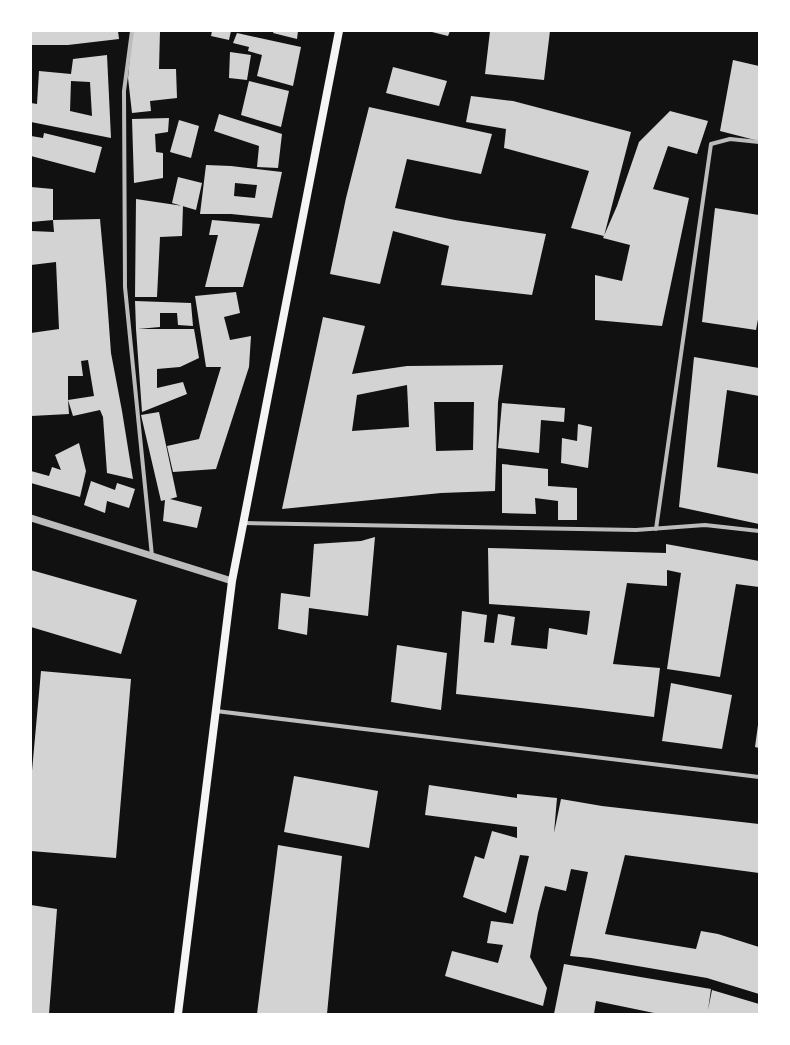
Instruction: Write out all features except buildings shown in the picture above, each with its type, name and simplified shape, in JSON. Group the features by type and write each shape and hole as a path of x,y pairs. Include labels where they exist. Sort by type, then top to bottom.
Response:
{"main road":[{"path":"178,1014 232,581 339,31"}],"street":[{"path":"132,31 124,91 125,286 152,557"},
{"path":"656,529 711,144 730,139 759,142"},
{"path":"31,518 232,581"},
{"path":"244,523 620,530 705,525 759,531"},
{"path":"216,711 759,777"}]}
